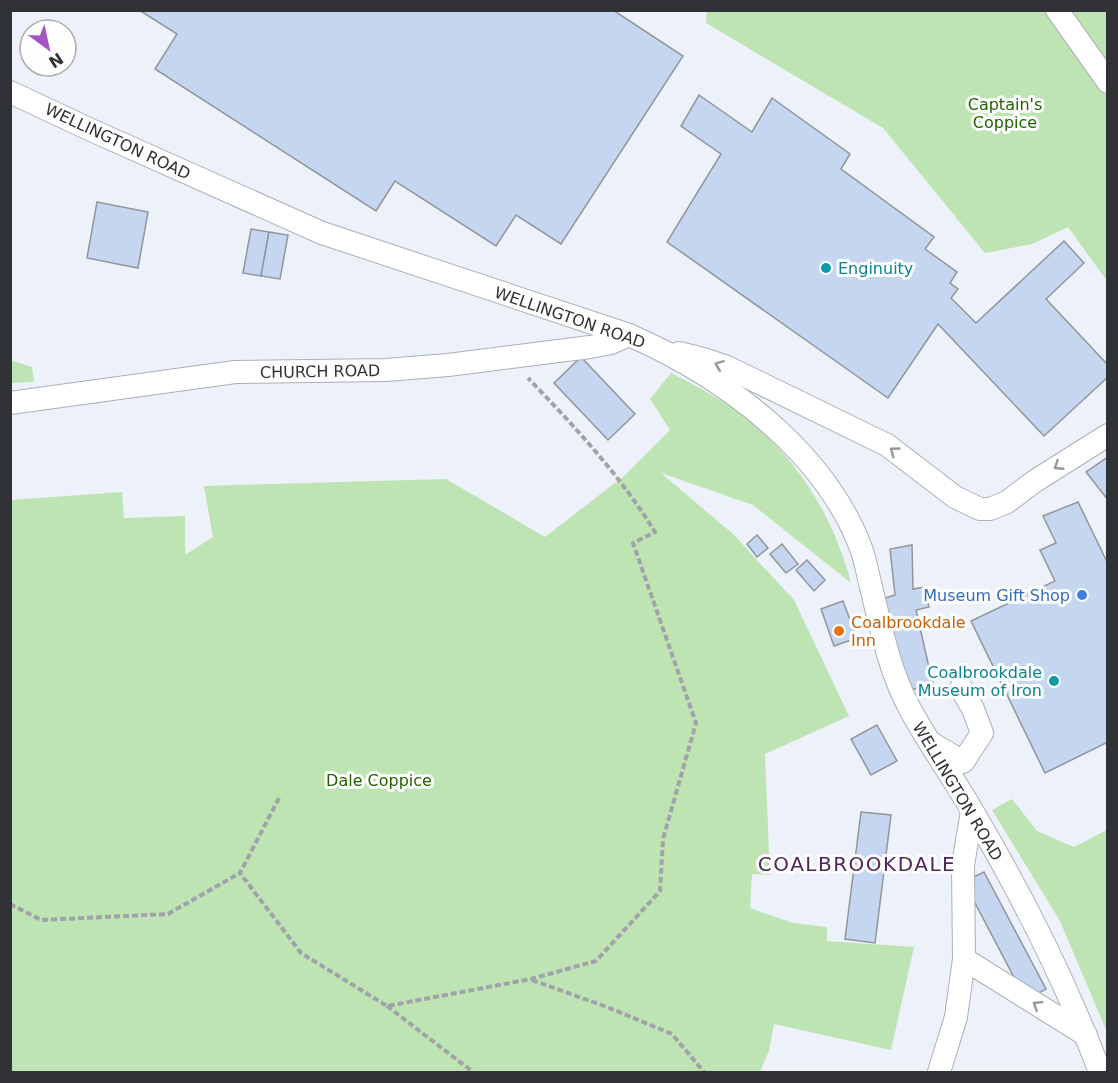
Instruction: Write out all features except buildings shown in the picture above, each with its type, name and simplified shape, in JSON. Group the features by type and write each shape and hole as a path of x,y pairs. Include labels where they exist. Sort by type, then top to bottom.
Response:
{"street":[{"path":"1057,10 1107,82"},
{"name":"WELLINGTON ROAD","path":"10,92 322,233 629,335 660,349 734,395 768,423 820,475 838,500 852,526 863,554 891,665 908,706 972,810 1055,964 1100,1072"},
{"name":"CHURCH ROAD","path":"10,402 235,372 386,369 509,357 611,343 629,335"},
{"path":"660,349 727,367 887,445 955,497 980,509 990,509 1007,502 1035,481 1107,435"},
{"path":"929,742 963,762 982,733 973,709 961,688"},
{"path":"939,1072 956,1017 964,959 963,865 972,810"},
{"path":"964,959 1086,1035"}],"path":[{"path":"387,1006 531,979 596,961 660,891 663,839 696,723 633,543 655,532 639,506 581,433 509,357"},
{"path":"10,904 41,920 168,914 240,873 279,798"},
{"path":"240,873 301,953 387,1006 473,1072"},
{"path":"531,979 672,1034 704,1072"}],"green space":[{"name":"Captain's Coppice","path":"707,10 1107,11 1107,281 1068,227 1032,244 985,253 883,128 706,23"},
{"path":"10,360 32,367 34,382 11,383"},
{"name":"Dale Coppice","path":"671,373 741,414 785,455 800,474 825,515 844,560 851,583 753,505 661,473 733,534 794,600 849,716 765,754 770,875 752,874 750,908 793,923 827,927 827,941 914,947 891,1050 774,1024 769,1051 760,1072 11,1072 11,500 122,492 124,518 185,516 185,555 213,537 204,486 446,479 545,537 624,476 670,430 650,399"},
{"path":"1012,799 1037,831 1074,847 1107,830 1107,1032 1060,921 992,810"}],"place":[{"name":"Enginuity","path":"826,268"},
{"name":"Museum Gift Shop","path":"1082,595"},
{"name":"Coalbrookdale Inn","path":"839,631"},
{"name":"Coalbrookdale Museum of Iron","path":"1054,681"}],"district":[{"name":"COALBROOKDALE","path":"857,864"}]}
